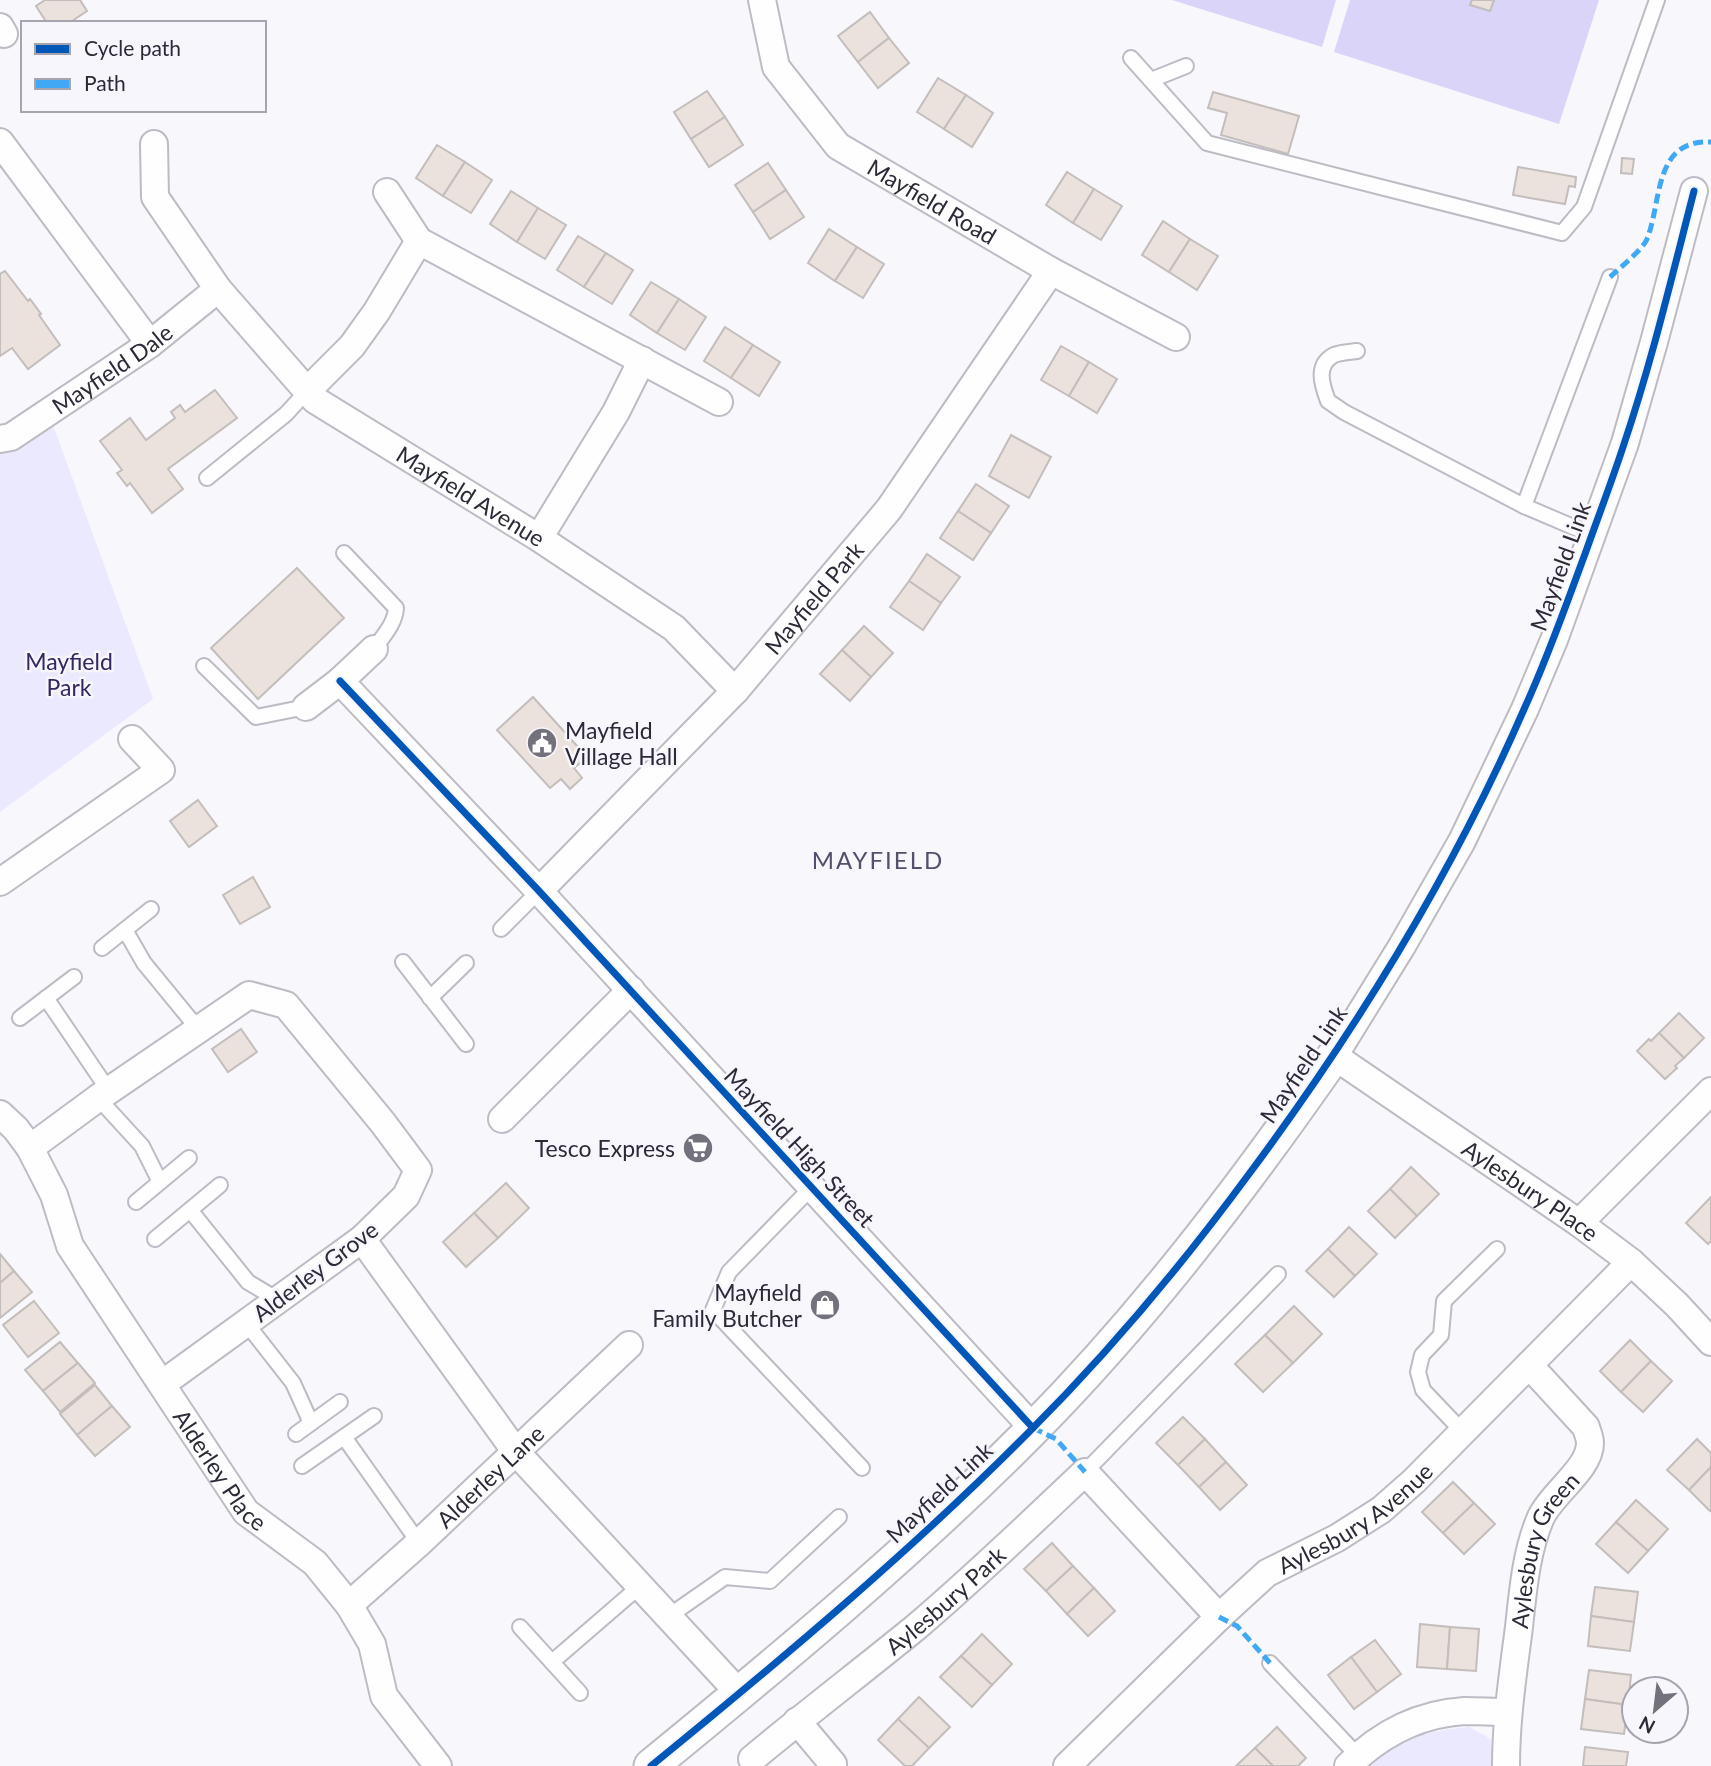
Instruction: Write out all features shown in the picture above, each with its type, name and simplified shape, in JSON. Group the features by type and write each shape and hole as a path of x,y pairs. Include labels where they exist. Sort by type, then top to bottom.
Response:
{"street":[{"name":"Mayfield Road","path":"762,0 776,67 838,146 1051,271 1176,337"},
{"path":"0,142 150,344"},
{"name":"Mayfield Avenue","path":"154,144 155,197 218,289 315,400 539,538 674,628 735,691"},
{"name":"Mayfield Link","path":"651,1766 920,1538 1033,1428 1101,1356 1165,1282 1271,1145 1334,1056 1402,946 1462,841 1525,709 1554,640 1625,443 1694,191"},
{"path":"387,192 419,241 719,402"},
{"path":"307,391 352,345 419,241"},
{"name":"Mayfield Park","path":"539,891 735,691 889,509 1051,271"},
{"name":"Mayfield Dale","path":"0,439 12,437 150,344 218,289"},
{"path":"539,538 616,412 642,360"},
{"path":"306,707 340,681 374,649"},
{"name":"Mayfield High Street","path":"340,681 631,990 1033,1428"},
{"path":"0,883 161,770 132,739"},
{"path":"502,1119 631,990"},
{"name":"Alderley Grove","path":"162,1384 362,1239 406,1196 418,1170 286,1005 249,995 199,1030"},
{"path":"30,1148 199,1030"},
{"name":"Aylesbury Place","path":"1334,1056 1579,1223 1631,1262 1677,1305 1711,1342"},
{"path":"1579,1223 1711,1091"},
{"name":"Alderley Place","path":"0,1114 30,1148 54,1195 71,1246 246,1512 315,1563 349,1605 372,1644 384,1696 438,1766"},
{"path":"362,1239 516,1451 740,1693"},
{"name":"Aylesbury Avenue","path":"1067,1766 1266,1573 1337,1538 1381,1510 1414,1481 1631,1262"},
{"name":"Alderley Lane","path":"349,1605 419,1543 629,1345"},
{"name":"Aylesbury Green","path":"1506,1766 1508,1712 1531,1547 1550,1501 1580,1469 1588,1455 1590,1440 1586,1427 1529,1365"},
{"path":"1085,1472 1219,1617"},
{"name":"Aylesbury Park","path":"752,1759 915,1628 988,1564 1085,1472"},
{"path":"1353,1761 1399,1727 1428,1716 1463,1711 1508,1712"},
{"path":"797,1721 833,1764"}],"lane":[{"path":"1131,58 1207,143 1562,233 1584,207 1657,0"},
{"path":"1151,80 1186,66"},
{"path":"1524,506 1610,277"},
{"path":"1357,351 1335,354 1324,363 1321,375 1328,401 1344,412 1524,506 1592,535"},
{"path":"207,478 286,414 307,391"},
{"path":"344,553 396,608 393,623 374,649"},
{"path":"204,666 256,717 306,707"},
{"path":"501,929 539,891"},
{"path":"102,948 151,909"},
{"path":"125,930 144,963 199,1030"},
{"path":"403,962 466,1044"},
{"path":"430,998 466,963"},
{"path":"20,1018 74,977"},
{"path":"46,999 104,1095 142,1146 160,1182"},
{"path":"136,1202 189,1158"},
{"path":"155,1239 220,1185"},
{"path":"811,1188 729,1272 713,1310 862,1468"},
{"path":"190,1210 248,1282 278,1300"},
{"path":"1463,1432 1423,1390 1418,1372 1422,1355 1441,1335 1444,1301 1497,1249"},
{"name":"Aylesbury Park","path":"1085,1472 1278,1274"},
{"path":"246,1323 293,1383 311,1423"},
{"path":"296,1434 340,1402"},
{"path":"302,1466 374,1416"},
{"path":"344,1437 419,1543"},
{"path":"669,1616 725,1577 769,1580 839,1517"},
{"path":"552,1662 640,1586"},
{"path":"520,1626 580,1693"},
{"path":"1270,1663 1353,1761"}],"green space":[{"name":"Mayfield Park","path":"50,417 153,699 0,812 0,437"},
{"path":"1469,1727 1491,1739 1493,1766 1372,1766 1386,1752 1406,1740 1437,1731"}],"shaded area":[{"path":"1172,0 1336,0 1322,47"},
{"path":"1350,0 1599,0 1559,124 1334,52"}],"building":[{"path":"45,0 80,0 87,11 72,21 46,21 36,6"},
{"path":"1472,0 1494,0 1490,11 1470,5"},
{"path":"870,12 889,38 858,62 838,36"},
{"path":"889,38 909,63 878,88 858,62"},
{"path":"938,78 966,95 944,129 917,112"},
{"path":"707,91 725,117 691,139 674,112"},
{"path":"1213,92 1299,116 1288,154 1221,135 1227,113 1208,108"},
{"path":"966,95 993,113 972,147 944,129"},
{"path":"725,117 743,145 709,167 691,139"},
{"path":"437,145 465,162 443,196 416,178"},
{"path":"1622,158 1634,159 1632,174 1621,173"},
{"path":"465,162 492,180 471,213 443,196"},
{"path":"768,163 786,190 753,212 735,185"},
{"path":"1518,167 1576,177 1575,187 1569,186 1565,204 1513,195"},
{"path":"1067,172 1094,189 1073,223 1046,205"},
{"path":"1094,189 1122,206 1101,240 1073,223"},
{"path":"786,190 804,217 770,239 753,212"},
{"path":"511,191 538,208 517,242 490,224"},
{"path":"538,208 566,225 545,259 517,242"},
{"path":"1163,221 1190,239 1169,272 1142,255"},
{"path":"829,229 857,247 835,281 808,263"},
{"path":"578,236 606,253 584,287 557,270"},
{"path":"1190,239 1218,256 1197,290 1169,272"},
{"path":"857,247 884,264 863,298 835,281"},
{"path":"606,253 633,270 612,304 584,287"},
{"path":"5,271 28,301 30,299 60,345 28,369 12,348 0,356 0,274"},
{"path":"651,282 679,299 657,333 630,315"},
{"path":"679,299 706,317 685,350 657,333"},
{"path":"725,327 753,345 731,378 704,361"},
{"path":"753,345 780,362 759,396 731,378"},
{"path":"1061,346 1089,362 1069,396 1041,380"},
{"path":"1089,362 1117,379 1097,413 1069,396"},
{"path":"215,390 237,418 168,469 183,489 152,513 130,483 127,486 117,473 122,470 100,441 130,418 146,440 175,418 171,412 180,405 185,412"},
{"path":"1011,435 1051,457 1029,498 989,476"},
{"path":"976,484 1009,506 991,533 958,511"},
{"path":"958,511 991,533 973,560 940,538"},
{"path":"927,554 960,577 941,603 909,581"},
{"path":"297,568 344,618 258,699 211,648"},
{"path":"909,581 941,603 923,630 890,607"},
{"path":"864,626 893,653 871,677 842,650"},
{"path":"842,650 871,677 850,701 820,674"},
{"name":"Mayfield Village Hall","path":"533,697 587,757 574,768 582,778 570,789 561,779 550,788 497,730"},
{"path":"198,800 217,826 189,847 170,821"},
{"path":"253,877 270,907 240,924 223,895"},
{"path":"1679,1013 1704,1038 1684,1058 1659,1033"},
{"path":"241,1029 257,1052 228,1072 212,1049"},
{"path":"1659,1033 1684,1058 1665,1079 1637,1051"},
{"path":"1411,1167 1439,1194 1417,1216 1390,1189"},
{"path":"506,1183 529,1208 498,1238 474,1213"},
{"path":"1390,1189 1417,1216 1395,1238 1368,1211"},
{"path":"1711,1197 1711,1241 1708,1244 1686,1223"},
{"path":"474,1213 498,1238 466,1267 443,1242"},
{"path":"1349,1227 1377,1254 1355,1276 1328,1249"},
{"path":"1328,1249 1355,1276 1334,1297 1306,1271"},
{"path":"0,1254 14,1271 0,1283"},
{"path":"14,1271 32,1292 0,1318 0,1283"},
{"path":"34,1301 59,1333 28,1357 3,1325"},
{"path":"1294,1306 1322,1334 1293,1363 1265,1335"},
{"path":"1265,1335 1293,1363 1263,1392 1235,1364"},
{"path":"1630,1340 1651,1361 1621,1392 1600,1371"},
{"path":"60,1342 78,1363 43,1391 25,1370"},
{"path":"1651,1361 1672,1381 1643,1412 1621,1392"},
{"path":"78,1363 95,1383 60,1412 43,1391"},
{"path":"95,1385 112,1406 77,1435 60,1414"},
{"path":"112,1406 130,1427 95,1456 77,1435"},
{"path":"1183,1417 1205,1439 1178,1465 1156,1443"},
{"path":"1205,1439 1226,1462 1199,1487 1178,1465"},
{"path":"1697,1439 1711,1453 1711,1467 1689,1490 1667,1470"},
{"path":"1226,1462 1247,1485 1220,1510 1199,1487"},
{"path":"1711,1467 1711,1510 1710,1511 1689,1490"},
{"path":"1453,1482 1474,1503 1443,1533 1422,1512"},
{"path":"1636,1500 1668,1529 1648,1551 1616,1522"},
{"path":"1474,1503 1495,1524 1464,1554 1443,1533"},
{"path":"1616,1522 1648,1551 1628,1573 1596,1544"},
{"path":"1052,1543 1073,1566 1046,1591 1024,1569"},
{"path":"1073,1566 1094,1588 1067,1614 1046,1591"},
{"path":"1595,1587 1638,1592 1634,1622 1591,1616"},
{"path":"1094,1588 1115,1611 1088,1636 1067,1614"},
{"path":"1591,1616 1634,1622 1630,1651 1588,1646"},
{"path":"1420,1624 1450,1627 1447,1669 1417,1667"},
{"path":"1450,1627 1479,1629 1476,1671 1447,1669"},
{"path":"982,1634 1012,1664 992,1685 961,1656"},
{"path":"1375,1640 1401,1674 1377,1692 1351,1657"},
{"path":"961,1656 992,1685 972,1707 940,1677"},
{"path":"1351,1657 1377,1692 1354,1709 1328,1675"},
{"path":"1589,1670 1631,1675 1620,1675 1620,1704 1585,1699"},
{"path":"919,1697 950,1727 929,1748 898,1719"},
{"path":"1585,1699 1620,1704 1620,1734 1581,1729"},
{"path":"898,1719 929,1748 912,1766 905,1766 878,1740"},
{"path":"1277,1727 1306,1758 1298,1766 1273,1766 1255,1748"},
{"path":"1585,1747 1628,1752 1626,1766 1583,1766"},
{"path":"1255,1748 1273,1766 1236,1766"}],"marked path":[{"path":"1610,277 1645,243 1669,162 1679,151 1692,144 1711,142"},
{"path":"1033,1428 1056,1439 1085,1472"},
{"path":"1219,1617 1237,1626 1270,1663"}],"cycle path":[{"path":"651,1766 891,1562 1059,1402 1144,1307 1198,1241 1328,1063 1400,948 1467,830 1541,669 1615,472 1634,413 1694,191"},
{"path":"340,681 539,891 1033,1428"}],"place":[{"name":"Mayfield Village Hall","path":"542,743"},
{"name":"Tesco Express","path":"698,1148"},
{"name":"Mayfield Family Butcher","path":"825,1305"}],"district":[{"name":"MAYFIELD","path":"878,859"}]}
